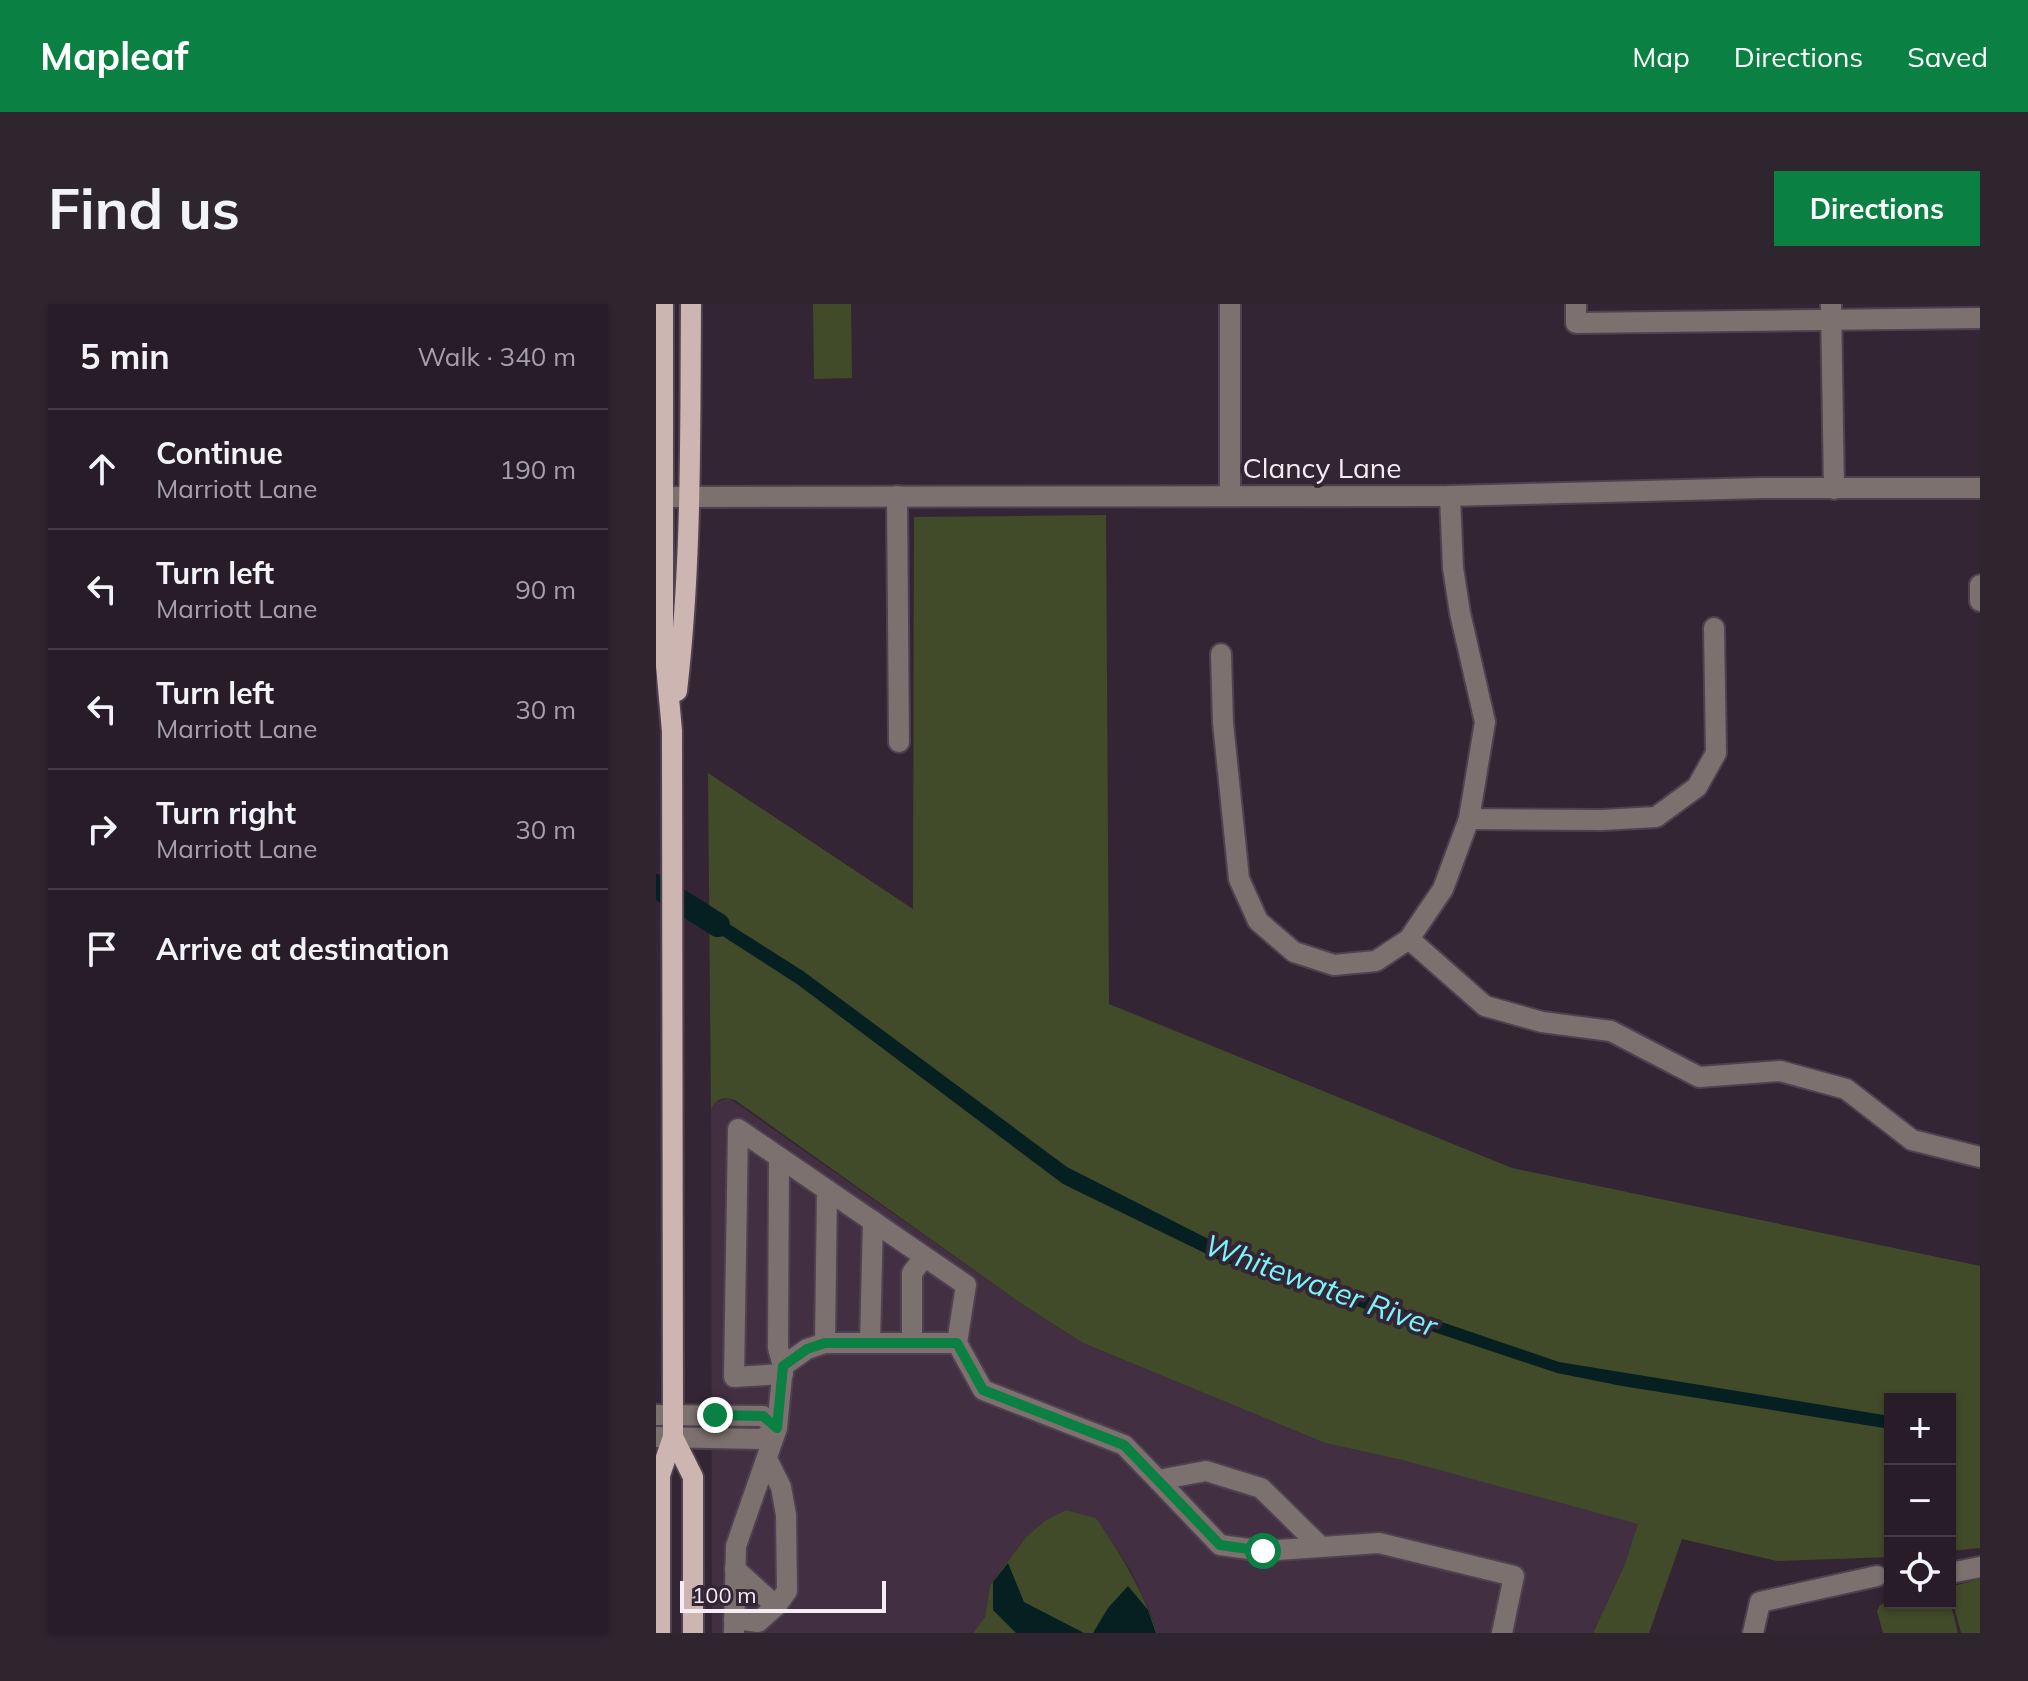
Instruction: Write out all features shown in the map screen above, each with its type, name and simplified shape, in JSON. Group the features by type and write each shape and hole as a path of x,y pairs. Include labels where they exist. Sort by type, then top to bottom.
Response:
{"main road":[{"path":"660,1633 660,1475 665,1437 665,1308 675,1075 672,731 663,633 663,304"},
{"path":"672,731 684,632 690,497 691,304"},
{"path":"665,1437 693,1477 693,1633"}],"street":[{"path":"1230,304 1230,495"},
{"path":"1576,314 1831,311 1980,318"},
{"path":"1831,311 1834,489"},
{"name":"Clancy Lane","path":"663,497 1450,496 1980,488"},
{"path":"897,496 899,742"},
{"path":"1221,654 1223,723 1239,879 1258,921 1294,952 1334,965 1376,961 1409,939 1443,889 1469,819 1485,722 1453,568 1450,496"},
{"path":"1980,585 1980,601"},
{"path":"1469,819 1602,820 1656,817 1697,787 1716,753 1714,628"},
{"path":"1409,939 1485,1006 1542,1022 1611,1031 1699,1077 1780,1071 1846,1089 1912,1140 1980,1157"},
{"path":"957,1343 825,1343 807,1349 783,1370 734,1377 738,1129 966,1285 957,1343 983,1390 1124,1445 1220,1545 1263,1551 1379,1543 1514,1576 1502,1633"},
{"path":"767,1459 781,1487 786,1515 787,1591 758,1622 734,1626 736,1546 777,1428 783,1370 778,1348 779,1157"},
{"path":"825,1343 827,1190"},
{"path":"870,1343 873,1221"},
{"path":"912,1343 912,1273 924,1257"},
{"path":"665,1415 763,1416 777,1428"},
{"path":"665,1437 762,1439 777,1428"},
{"path":"1158,1480 1206,1471 1261,1488 1321,1547"},
{"path":"1956,1572 1980,1567"},
{"path":"735,1569 776,1606"},
{"path":"1753,1633 1760,1602 1876,1580"}],"shaded area":[{"path":"729,1098 1022,1304 1083,1343 1325,1443 1402,1460 1639,1524 1625,1564 1593,1633 1157,1633 1131,1571 1096,1518 1066,1510 1046,1520 1026,1537 990,1584 985,1617 973,1633 712,1633 711,1110 713,1103"}],"green space":[{"path":"813,304 851,304 852,378 814,379"},
{"path":"1106,515 1109,1004 1512,1168 1980,1266 1980,1548 1956,1550 1956,1393 1884,1393 1884,1557 1777,1561 1682,1539 1649,1633 1593,1633 1625,1564 1638,1524 1402,1460 1325,1443 1083,1343 1022,1304 735,1100 720,1099 711,1110 708,773 913,909 914,517"},
{"path":"1066,1510 1096,1518 1131,1573 1157,1633 973,1633 985,1617 990,1585 1026,1537 1046,1520"},
{"path":"1980,1579 1980,1633 1961,1633 1955,1609 1956,1585"},
{"path":"1884,1604 1884,1609 1952,1609 1958,1633 1883,1633 1877,1611"}],"water":[{"path":"693,901 803,971 1067,1167 1228,1249 1559,1362 1884,1415 1884,1428 1557,1373 1221,1261 1063,1184 797,984 693,917"},
{"path":"1008,1563 1024,1602 1084,1633 1016,1633 993,1610 993,1582"},
{"path":"1128,1586 1148,1610 1156,1633 1093,1633 1108,1608"}],"waterway":[{"name":"Whitewater River","path":"656,886 718,925"}],"route":[{"path":"715,1415 763,1416 777,1428 783,1366 814,1346 835,1342 957,1343 983,1390 1124,1445 1220,1545 1263,1551"}]}
